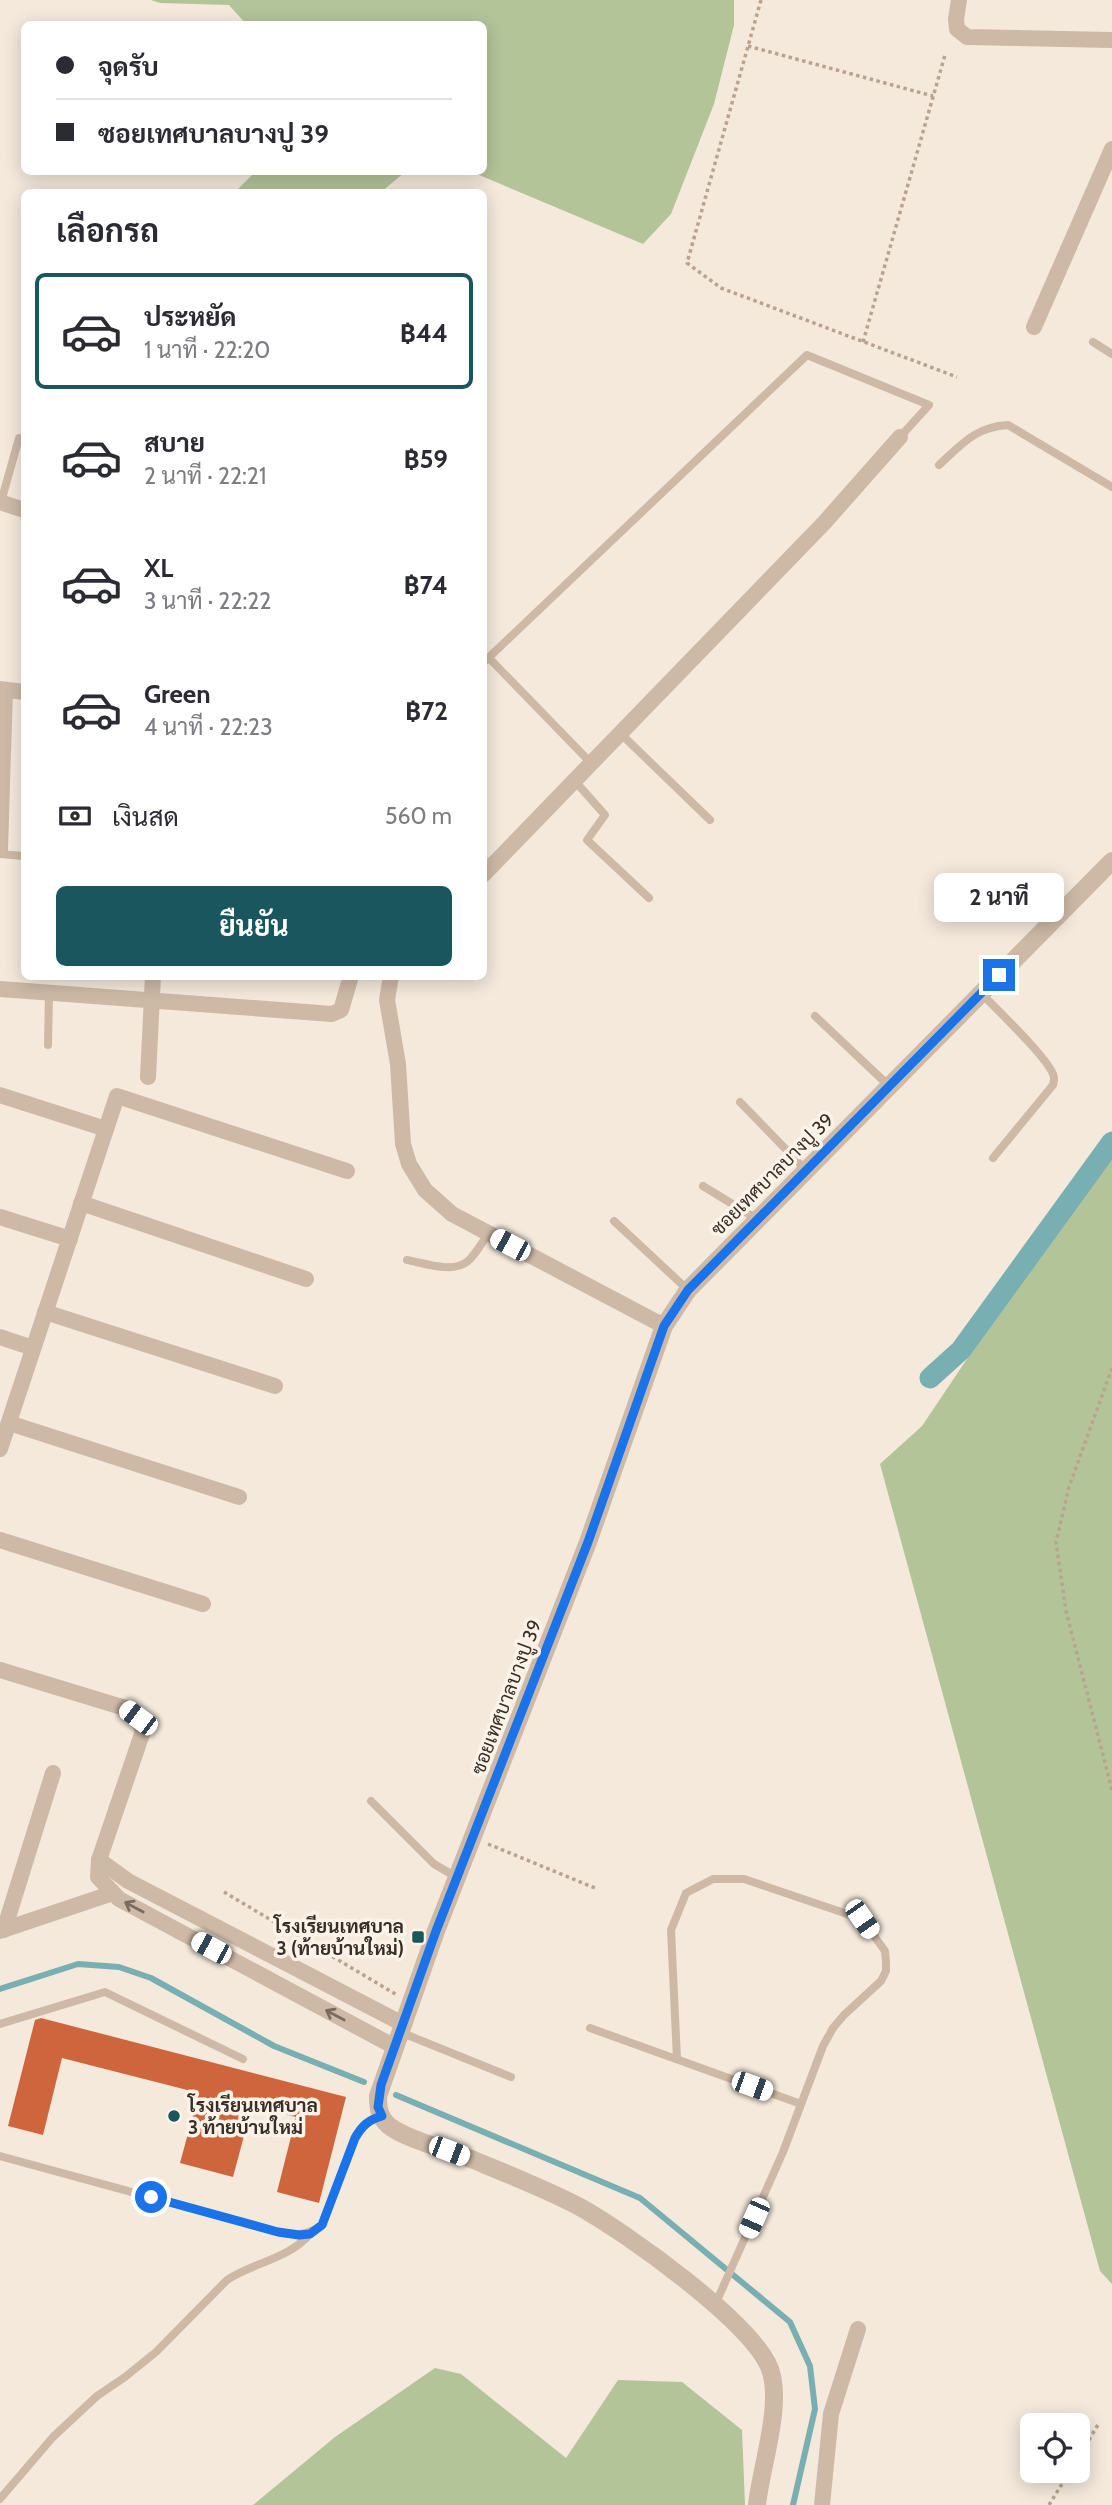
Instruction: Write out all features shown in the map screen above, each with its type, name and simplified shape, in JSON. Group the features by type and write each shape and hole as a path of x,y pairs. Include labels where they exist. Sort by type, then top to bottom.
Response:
{"street":[{"path":"959,0 957,29 967,37 1112,40"},
{"path":"1034,327 1112,149"},
{"path":"487,868 839,507 900,438"},
{"path":"1,502 21,509"},
{"path":"0,852 3,689 21,692"},
{"name":"ซอยเทศบาลบางปู 39","path":"382,2116 378,2107 378,2096 399,2034 588,1542 664,1326 688,1290 1112,861"},
{"path":"148,1077 153,980"},
{"path":"0,989 332,1014 341,1010 350,980"},
{"path":"389,980 387,999 397,1064 403,1144 410,1164 425,1190 452,1214 664,1326"},
{"path":"0,1095 106,1129"},
{"path":"0,1449 117,1096 347,1171"},
{"path":"82,1203 306,1279"},
{"path":"0,1217 69,1240"},
{"path":"45,1312 275,1386"},
{"path":"0,1337 33,1348"},
{"path":"9,1423 239,1497"},
{"path":"0,1540 203,1604"},
{"path":"0,1670 125,1708 138,1718 143,1731 99,1860 98,1877 119,1899 399,2034"},
{"path":"2,1931 53,1773"},
{"path":"99,1860 128,1881 399,2034"},
{"path":"2,1931 113,1893"},
{"path":"382,2116 387,2124 401,2133 473,2160 576,2205 608,2224 656,2257 715,2305 756,2347 769,2367 774,2386 757,2505"},
{"path":"822,2505 831,2414 858,2329"}],"lane":[{"path":"1093,342 1112,354"},
{"path":"487,659 807,355 929,405 900,438"},
{"path":"939,465 976,432 991,426 1008,425 1112,486"},
{"path":"1,502 19,438"},
{"path":"487,661 590,763"},
{"path":"620,733 710,820"},
{"path":"574,780 605,815 587,840 649,898"},
{"path":"0,852 21,856"},
{"path":"48,993 48,1045"},
{"path":"981,993 1038,1054 1050,1069 1054,1080 1053,1085 993,1158"},
{"path":"815,1016 888,1086"},
{"path":"740,1101 806,1169"},
{"path":"703,1186 757,1219"},
{"path":"614,1221 688,1290"},
{"path":"407,1260 450,1267 461,1265 469,1260 489,1233"},
{"path":"371,1801 434,1864 458,1878"},
{"path":"677,2059 671,1930 686,1893 713,1879 744,1879 862,1919 885,1951 886,1971 876,1986 833,2028 823,2046 783,2152 715,2305"},
{"path":"0,2024 105,1992 243,2059"},
{"path":"590,2028 801,2104"},
{"path":"399,2034 511,2077"},
{"path":"0,2499 53,2437 97,2396 156,2352 227,2280 240,2272 286,2255 322,2225 361,2127 382,2116"},
{"path":"0,2156 278,2232 310,2234"}],"path":[{"path":"761,0 687,263 721,288 957,377"},
{"path":"748,46 933,96"},
{"path":"863,342 944,55"},
{"path":"1112,1368 1069,1488 1056,1542 1066,1611 1112,1790"},
{"path":"473,1838 595,1888"},
{"path":"224,1892 410,2004"},
{"path":"1090,2438 1099,2423"},
{"path":"1049,2505 1063,2483"}],"green space":[{"path":"151,0 734,0 734,25 714,104 671,214 643,244 479,175 487,175 487,21 243,21 229,5 160,3"},
{"path":"252,175 401,175 385,189 238,189"},
{"path":"1112,1143 1112,2284 1100,2271 880,1464 922,1426"},
{"path":"435,2368 461,2374 566,2458 618,2380 682,2382 742,2430 745,2505 253,2505 335,2437"}],"building":[{"path":"41,2018 346,2097 319,2203 277,2192 296,2117 252,2106 233,2177 180,2163 199,2093 62,2058 43,2135 8,2126 35,2020"}],"waterway":[{"path":"930,1378 961,1350 1112,1142"},
{"path":"0,1989 78,1964 119,1967 151,1978 274,2046 364,2082"},
{"path":"396,2095 640,2198 790,2322 810,2366 815,2409 793,2505"}],"place":[{"name":"โรงเรียนเทศบาล 3 (ท้ายบ้านใหม่)","path":"418,1937"},
{"name":"โรงเรียนเทศบาล 3 ท้ายบ้านใหม่","path":"174,2116"}],"route":[{"path":"151,2197 278,2232 310,2234 322,2225 361,2127 382,2116 378,2107 381,2085 436,1931 588,1542 664,1326 688,1290 999,975"}]}
